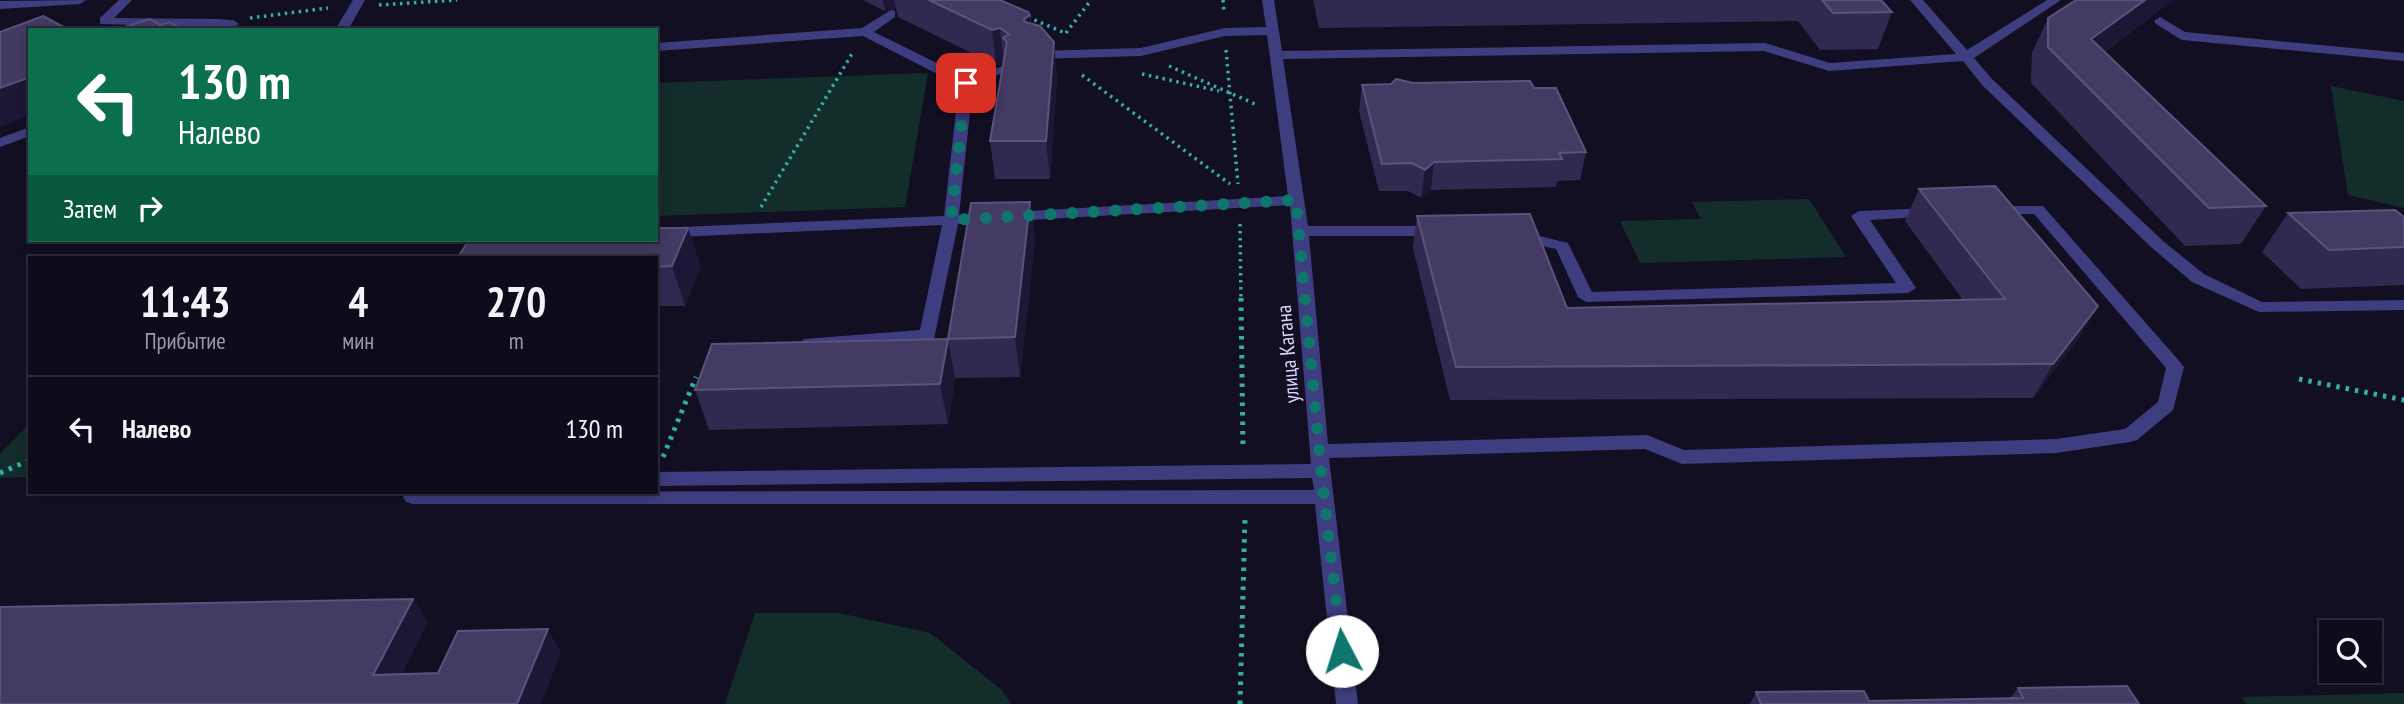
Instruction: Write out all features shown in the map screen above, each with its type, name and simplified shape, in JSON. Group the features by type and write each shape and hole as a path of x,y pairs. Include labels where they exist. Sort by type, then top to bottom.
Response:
{"street":[{"path":"0,5 80,0"},
{"path":"126,0 104,21 132,24 233,24"},
{"name":"улица Кагана","path":"1268,0 1270,31 1301,231 1321,471 1338,598 1347,704"},
{"path":"1916,0 1987,82 2157,244 2198,278 2259,307 2404,305"},
{"path":"1274,55 1765,47 1829,67 1966,57 2054,0"},
{"path":"342,28 357,3"},
{"path":"865,32 891,13"},
{"path":"2160,21 2182,36 2404,57"},
{"path":"1037,55 1141,52 1225,32 1270,31"},
{"path":"658,47 865,32 966,83 1003,70"},
{"path":"796,344 928,335 951,220 966,83"},
{"path":"0,143 28,132"},
{"path":"658,233 951,220 1296,200"},
{"path":"1320,450 1647,442 1682,457 2056,446 2130,435 2167,405 2175,367 2038,209 1983,211"},
{"path":"1503,232 1562,246 1586,297 1908,288 1859,216 1955,212"},
{"path":"1301,231 1463,232"},
{"path":"659,471 1244,474 1321,471"},
{"path":"415,494 413,497 1324,497"}],"path":[{"path":"357,3 457,0"},
{"path":"1037,55 1065,33 1091,0"},
{"path":"1223,0 1240,204 1244,474"},
{"path":"233,24 258,15 316,10"},
{"path":"1021,14 1065,33"},
{"path":"759,211 865,32"},
{"path":"1074,69 1237,188"},
{"path":"1230,94 1255,104"},
{"path":"659,471 696,377"},
{"path":"2299,379 2404,400"},
{"path":"0,472 28,461"},
{"path":"1240,704 1245,497"}],"green space":[{"path":"928,73 905,207 658,216 658,83"},
{"path":"2331,86 2404,101 2404,208 2348,195"},
{"path":"1809,199 1846,257 1640,263 1620,221 1701,219 1692,202"},
{"path":"28,425 28,477 0,478 0,454"},
{"path":"755,613 839,613 930,633 1002,690 1011,704 725,704"},
{"path":"2404,693 2404,704 2247,704 2241,697"}],"building":[{"path":"929,0 1000,0 1028,12 1030,15 1024,19 1025,22 1040,26 1054,42 1046,141 990,141 1007,42 1003,38 1009,34 1000,28 992,30"},
{"path":"1822,0 1881,0 1892,12 1833,13"},
{"path":"2076,0 2145,0 2091,39 2266,206 2209,208 2048,47 2048,18"},
{"path":"43,16 65,28 28,28 28,78 0,88 0,32"},
{"path":"149,19 161,25 169,22 181,28 122,28"},
{"path":"1396,79 1413,83 1530,81 1534,88 1556,88 1586,152 1559,153 1562,159 1434,162 1425,170 1412,163 1382,164 1362,85 1391,84"},
{"path":"1995,186 2098,306 2053,364 1456,367 1417,216 1530,214 1567,308 2005,299 1919,189"},
{"path":"1030,202 1015,337 948,339 971,203"},
{"path":"2395,210 2404,217 2404,247 2329,250 2288,213"},
{"path":"658,228 688,228 672,266 658,267 658,256 459,256 468,242 658,242"},
{"path":"948,339 940,384 695,390 712,344"},
{"path":"413,599 373,675 438,673 458,631 548,629 517,704 0,704 0,607"},
{"path":"2127,686 2139,704 1761,704 1756,692 1864,691 1869,701 2023,698 2018,688"}],"route":[{"path":"966,83 951,220 1296,200 1301,231 1321,471 1338,598 1342,651"}]}
